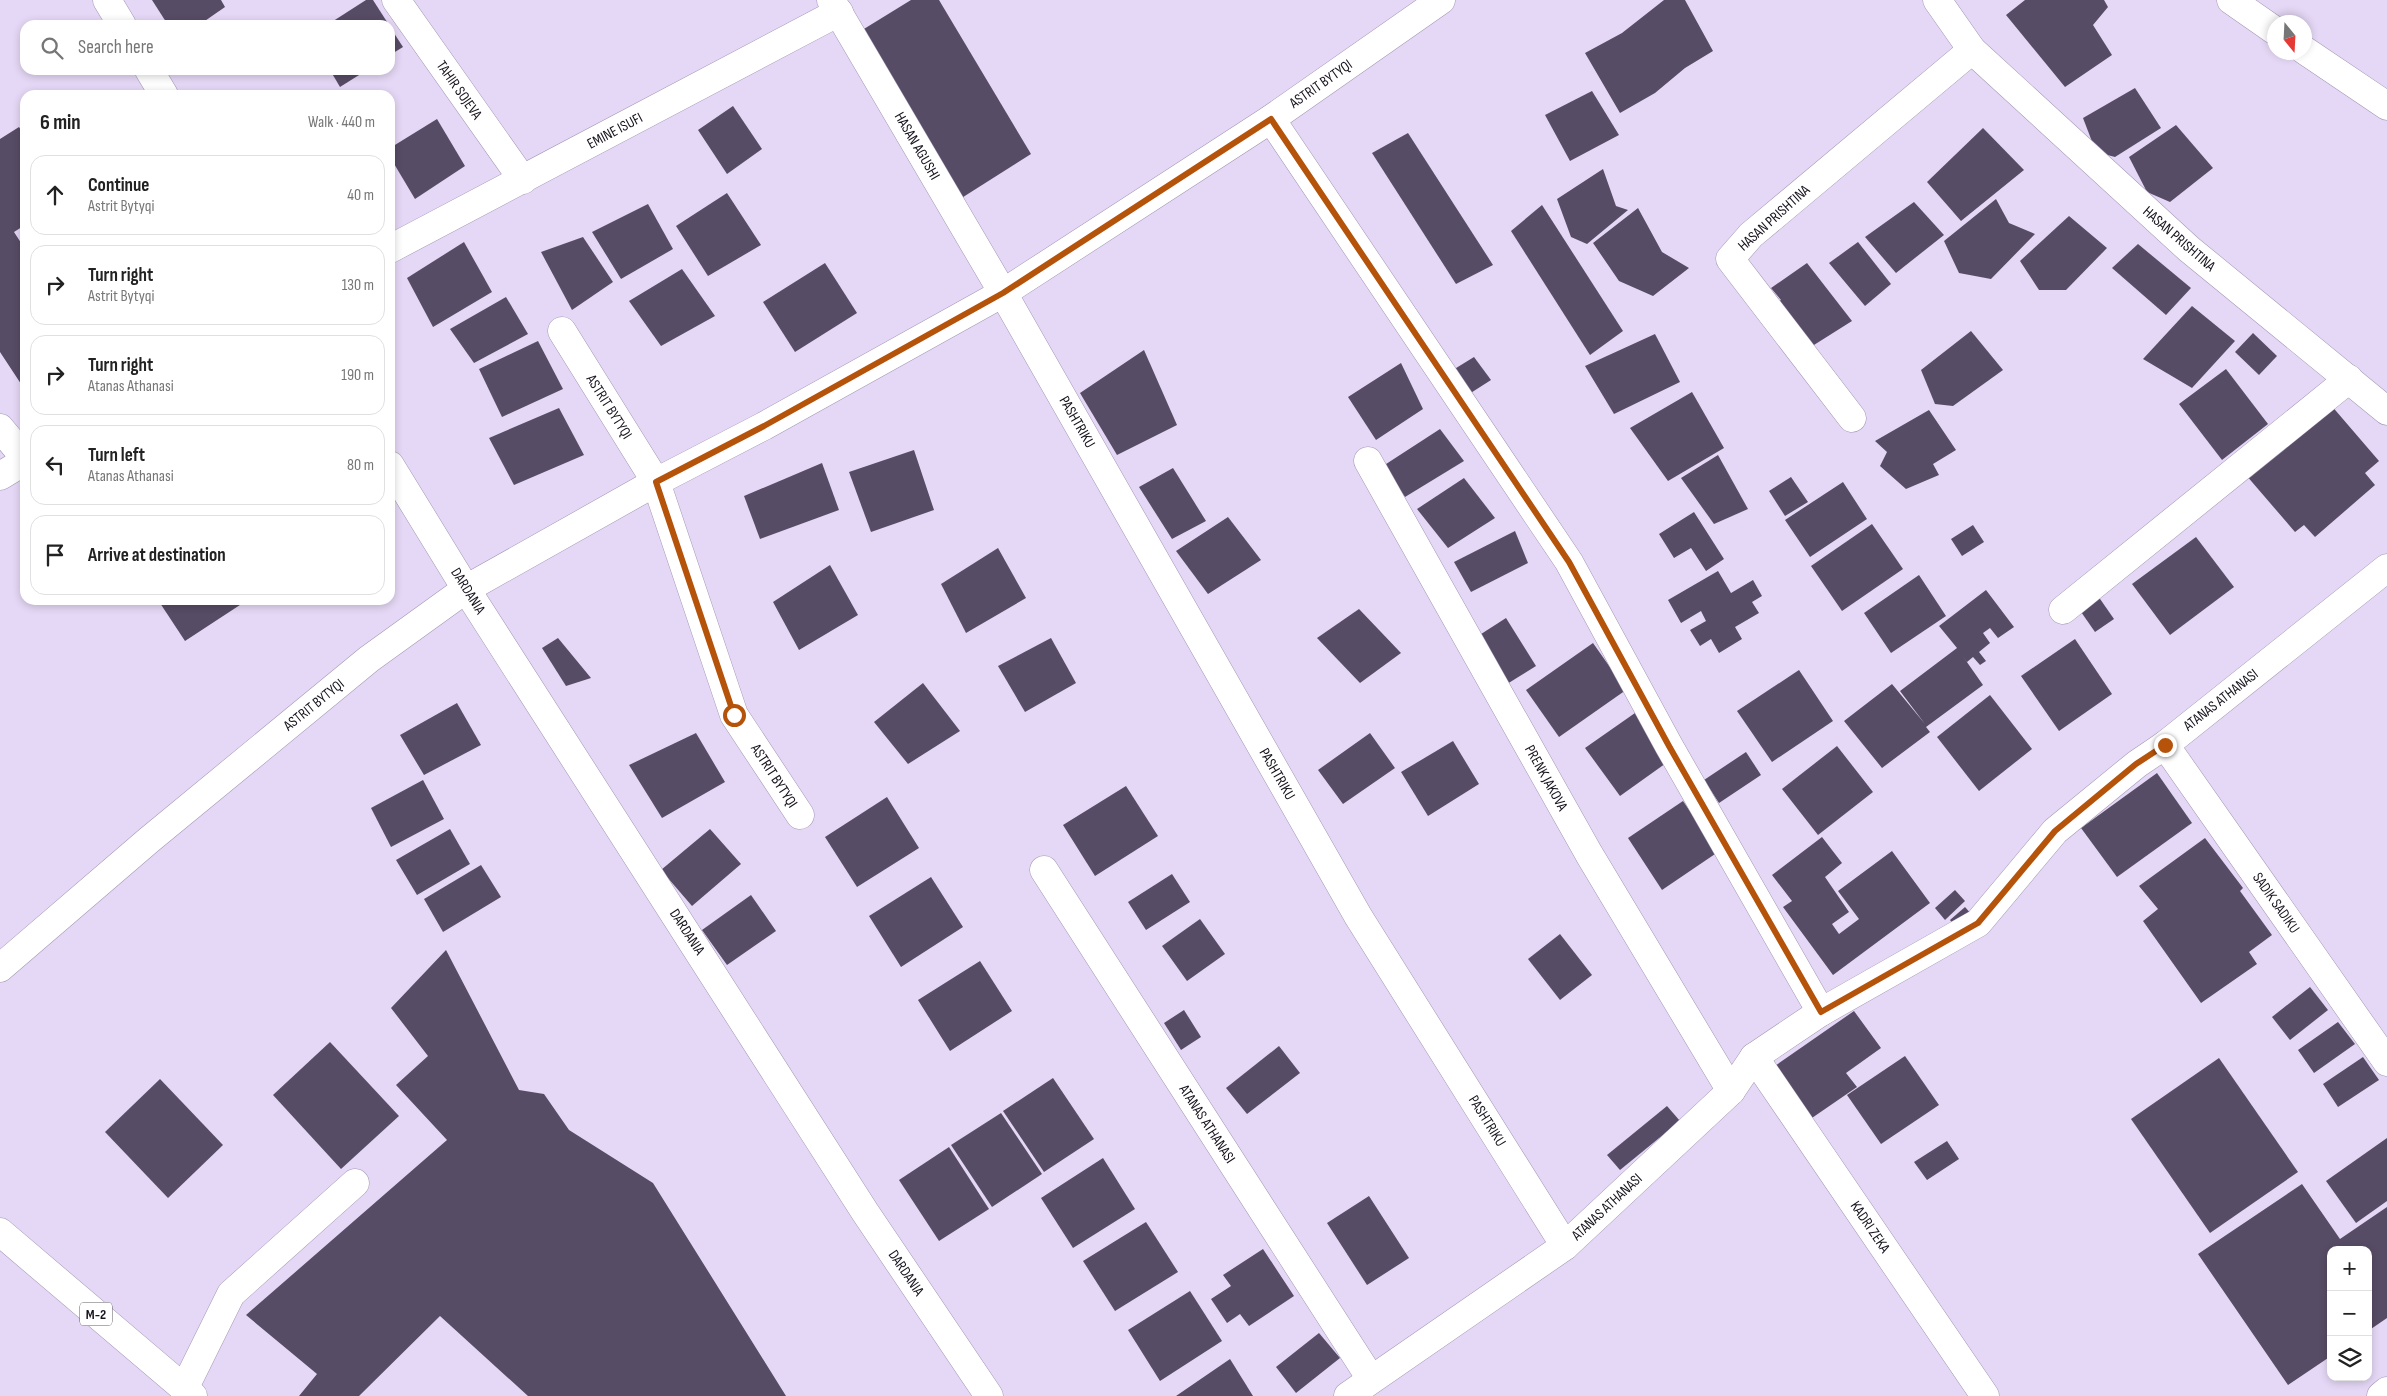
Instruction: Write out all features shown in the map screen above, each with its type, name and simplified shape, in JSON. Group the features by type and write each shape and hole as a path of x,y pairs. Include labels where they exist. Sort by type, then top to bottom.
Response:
{"street":[{"path":"107,0 119,20"},
{"name":"TAHIR SOJEVA","path":"396,0 523,180"},
{"name":"ASTRIT BYTYQI","path":"0,968 149,840 369,659 466,589 656,482 764,426 1003,293 1271,119 1440,0"},
{"name":"HASAN PRISHTINA","path":"1938,0 1972,50 2189,250 2387,411"},
{"path":"2230,0 2267,25"},
{"name":"EMINE ISUFI","path":"395,246 523,180 835,6"},
{"name":"HASAN AGUSHI","path":"835,6 1003,293"},
{"name":"HASAN PRISHTINA","path":"1852,418 1730,259 1751,235 1972,50"},
{"path":"2312,55 2387,106"},
{"path":"152,75 161,90"},
{"path":"1271,119 1569,562 1669,746 1821,1012"},
{"name":"PASHTRIKU","path":"1003,293 1358,916 1566,1246"},
{"name":"ASTRIT BYTYQI","path":"562,330 656,482 734,715 800,815"},
{"path":"2064,610 2348,379"},
{"path":"0,428 20,453"},
{"name":"PRENK JAKOVA","path":"1368,461 1589,854 1731,1091"},
{"path":"0,476 20,462"},
{"name":"DARDANIA","path":"395,473 466,589 865,1212 988,1396"},
{"name":"ATANAS ATHANASI","path":"1348,1396 1566,1246 1731,1091 1754,1057 1821,1012 1978,923 2055,831 2136,764 2165,745 2387,568"},
{"name":"SADIK SADIKU","path":"2165,745 2387,1062"},
{"name":"ATANAS ATHANASI","path":"1044,870 1371,1379"},
{"name":"KADRI ZEKA","path":"1754,1057 1985,1396"},
{"path":"189,1392 231,1294 355,1183"},
{"name":"M-2","path":"0,1232 189,1392"},
{"path":"2381,1396 2387,1391"}],"building":[{"path":"152,0 221,0 225,7 206,20 165,20"},
{"path":"366,0 373,0 386,20 335,20"},
{"path":"911,0 939,0 1031,154 960,199 859,32"},
{"path":"1664,0 1685,0 1713,51 1685,68 1655,93 1620,113 1585,53 1622,33"},
{"path":"2025,0 2104,0 2108,7 2093,25 2112,55 2065,87 2006,15"},
{"path":"395,35 403,47 395,52"},
{"path":"333,75 359,75 340,87"},
{"path":"2135,88 2161,128 2115,157 2096,152 2083,118"},
{"path":"1592,91 1619,135 1570,161 1545,115"},
{"path":"733,106 762,149 727,174 698,130"},
{"path":"437,119 465,166 415,199 395,165 395,145"},
{"path":"2176,125 2213,168 2170,202 2147,192 2129,157"},
{"path":"19,127 20,128 20,228 14,232 20,241 20,382 0,352 0,139"},
{"path":"1983,128 2024,170 1961,221 1927,182"},
{"path":"1408,133 1493,265 1456,284 1372,153"},
{"path":"1603,169 1616,206 1628,210 1587,244 1571,237 1557,199"},
{"path":"727,193 761,245 708,276 676,226"},
{"path":"1996,199 2009,223 2035,234 1991,279 1959,273 1944,241"},
{"path":"1914,202 1944,235 1896,273 1865,237"},
{"path":"648,204 673,249 621,279 592,232"},
{"path":"1542,205 1623,331 1590,355 1511,231"},
{"path":"1638,208 1662,252 1689,268 1653,296 1619,281 1593,243"},
{"path":"2069,216 2107,248 2066,290 2039,290 2020,261"},
{"path":"583,237 613,282 572,310 541,252"},
{"path":"464,242 492,292 433,327 407,278"},
{"path":"1858,242 1891,284 1865,306 1829,263"},
{"path":"2138,244 2191,288 2166,315 2112,268"},
{"path":"825,263 857,313 795,352 763,302"},
{"path":"1807,263 1852,321 1806,350 1772,305 1781,300 1771,288"},
{"path":"682,269 715,316 661,346 629,301"},
{"path":"506,297 528,334 474,363 450,329"},
{"path":"2192,306 2235,341 2192,388 2143,359"},
{"path":"1971,331 2003,370 1953,406 1935,404 1921,370"},
{"path":"2253,333 2277,356 2259,375 2235,352"},
{"path":"1655,334 1680,382 1614,414 1585,366"},
{"path":"538,341 563,389 502,417 479,369"},
{"path":"1144,350 1177,425 1117,455 1080,393"},
{"path":"1474,357 1491,380 1466,396 1448,373"},
{"path":"1401,363 1423,409 1376,440 1348,397"},
{"path":"2226,369 2268,424 2222,460 2179,404"},
{"path":"1692,392 1724,448 1668,481 1630,428"},
{"path":"2330,404 2379,461 2365,473 2375,485 2315,537 2304,525 2295,532 2246,475"},
{"path":"559,408 584,455 514,485 489,438"},
{"path":"1929,410 1956,450 1933,464 1939,475 1906,489 1880,466 1887,452 1875,441"},
{"path":"1440,429 1464,461 1405,497 1383,466"},
{"path":"914,450 934,510 871,532 849,472"},
{"path":"1718,455 1748,509 1714,524 1681,478"},
{"path":"822,463 839,510 760,539 744,496"},
{"path":"1173,468 1206,521 1172,539 1139,487"},
{"path":"1791,477 1808,502 1785,516 1769,491"},
{"path":"1464,478 1495,518 1448,548 1417,509"},
{"path":"1843,482 1867,519 1810,557 1785,520"},
{"path":"1694,512 1724,559 1706,571 1691,548 1674,558 1659,534"},
{"path":"1228,517 1261,560 1208,594 1176,551"},
{"path":"1872,524 1903,569 1842,611 1811,566"},
{"path":"1973,525 1984,542 1962,556 1951,539"},
{"path":"1515,531 1528,563 1471,592 1454,562"},
{"path":"2196,537 2234,587 2170,635 2132,584"},
{"path":"998,548 1026,598 966,633 941,584"},
{"path":"830,565 858,615 799,650 773,602"},
{"path":"1718,571 1731,593 1753,580 1762,596 1752,602 1759,613 1735,627 1742,639 1719,653 1711,639 1700,646 1690,630 1706,621 1701,611 1681,623 1668,600"},
{"path":"1919,575 1946,616 1891,653 1864,613"},
{"path":"1986,590 2014,627 1998,638 1990,628 1983,633 1990,643 1979,652 1986,661 1980,665 1973,657 1967,662 1962,655 1983,685 1926,727 1930,732 1882,768 1844,721 1892,684 1925,724 1900,691 1957,648 1939,626"},
{"path":"2098,596 2114,619 2095,632 2079,609"},
{"path":"161,605 240,605 185,641"},
{"path":"1359,609 1401,653 1360,683 1317,638"},
{"path":"1506,618 1536,666 1507,684 1478,636"},
{"path":"558,638 591,678 566,686 542,648"},
{"path":"1051,638 1076,683 1025,712 998,666"},
{"path":"2075,639 2112,694 2059,731 2021,676"},
{"path":"1593,643 1626,690 1559,737 1526,690"},
{"path":"1799,670 1833,721 1772,762 1737,711"},
{"path":"923,683 960,731 908,764 874,722"},
{"path":"1990,695 2032,749 1979,791 1937,737"},
{"path":"457,703 481,745 424,775 400,735"},
{"path":"1635,713 1669,761 1620,796 1585,748"},
{"path":"696,733 725,782 662,818 629,765"},
{"path":"1370,733 1395,768 1343,804 1318,770"},
{"path":"1453,741 1479,784 1428,816 1401,772"},
{"path":"1837,746 1873,792 1818,835 1782,789"},
{"path":"1746,752 1761,775 1719,803 1704,780"},
{"path":"2157,773 2192,823 2117,877 2081,828"},
{"path":"423,780 444,819 391,847 371,808"},
{"path":"1126,786 1158,836 1095,876 1063,825"},
{"path":"887,797 919,848 857,887 825,837"},
{"path":"1683,801 1718,852 1662,890 1628,838"},
{"path":"450,829 470,864 417,895 396,860"},
{"path":"710,829 741,864 692,906 661,870"},
{"path":"1822,837 1842,863 1825,877 1849,912 1832,924 1839,934 1859,919 1838,891 1892,851 1930,903 1833,975 1783,907 1792,901 1772,875"},
{"path":"2205,838 2243,888 2240,891 2272,935 2249,952 2257,964 2201,1003 2143,921 2158,909 2139,886"},
{"path":"481,865 501,897 443,932 424,899"},
{"path":"1172,874 1190,902 1146,930 1128,902"},
{"path":"931,877 963,927 901,967 869,916"},
{"path":"1955,890 1965,901 1945,920 1935,908"},
{"path":"751,895 776,931 727,965 702,930"},
{"path":"1965,907 1972,915 1956,928 1950,920"},
{"path":"1200,919 1225,954 1187,981 1162,946"},
{"path":"1560,934 1592,975 1560,1000 1528,959"},
{"path":"446,950 519,1090 544,1094 569,1130 653,1183 786,1396 528,1396 440,1316 359,1396 299,1396 317,1374 246,1315 447,1140 396,1085 428,1056 391,1008"},
{"path":"980,961 1012,1011 950,1051 918,1000"},
{"path":"2310,987 2328,1010 2290,1040 2272,1017"},
{"path":"1184,1010 1201,1037 1181,1050 1164,1023"},
{"path":"1854,1011 1881,1048 1846,1073 1857,1087 1809,1120 1772,1068"},
{"path":"2338,1022 2355,1044 2314,1073 2298,1050"},
{"path":"330,1042 399,1116 341,1169 273,1095"},
{"path":"1279,1046 1300,1073 1247,1114 1226,1088"},
{"path":"1905,1056 1939,1105 1881,1144 1847,1095"},
{"path":"2363,1057 2379,1080 2338,1107 2323,1084"},
{"path":"2219,1058 2298,1172 2210,1233 2131,1119"},
{"path":"1053,1078 1094,1139 1044,1172 1003,1111"},
{"path":"160,1079 223,1145 168,1198 105,1132"},
{"path":"1667,1106 1680,1121 1620,1170 1607,1155"},
{"path":"1001,1113 1042,1174 992,1207 951,1145"},
{"path":"2387,1138 2387,1201 2356,1223 2326,1181"},
{"path":"1947,1141 1959,1159 1927,1180 1914,1162"},
{"path":"949,1147 989,1209 939,1241 899,1180"},
{"path":"1103,1158 1135,1209 1073,1248 1041,1198"},
{"path":"2302,1184 2340,1239 2387,1207 2387,1318 2372,1328 2372,1246 2327,1246 2327,1359 2288,1385 2198,1254"},
{"path":"1369,1196 1409,1258 1367,1285 1327,1223"},
{"path":"1146,1222 1178,1272 1115,1311 1083,1261"},
{"path":"1263,1249 1294,1296 1249,1326 1240,1314 1227,1323 1211,1299 1231,1286 1223,1275"},
{"path":"1190,1291 1222,1341 1160,1381 1128,1330"},
{"path":"1319,1333 1340,1358 1296,1393 1276,1367"},
{"path":"1230,1359 1253,1396 1176,1396"}],"route":[{"path":"734,715 656,482 764,426 1003,293 1271,119 1569,562 1669,746 1821,1012 1978,923 2055,831 2136,764 2165,745"}]}
